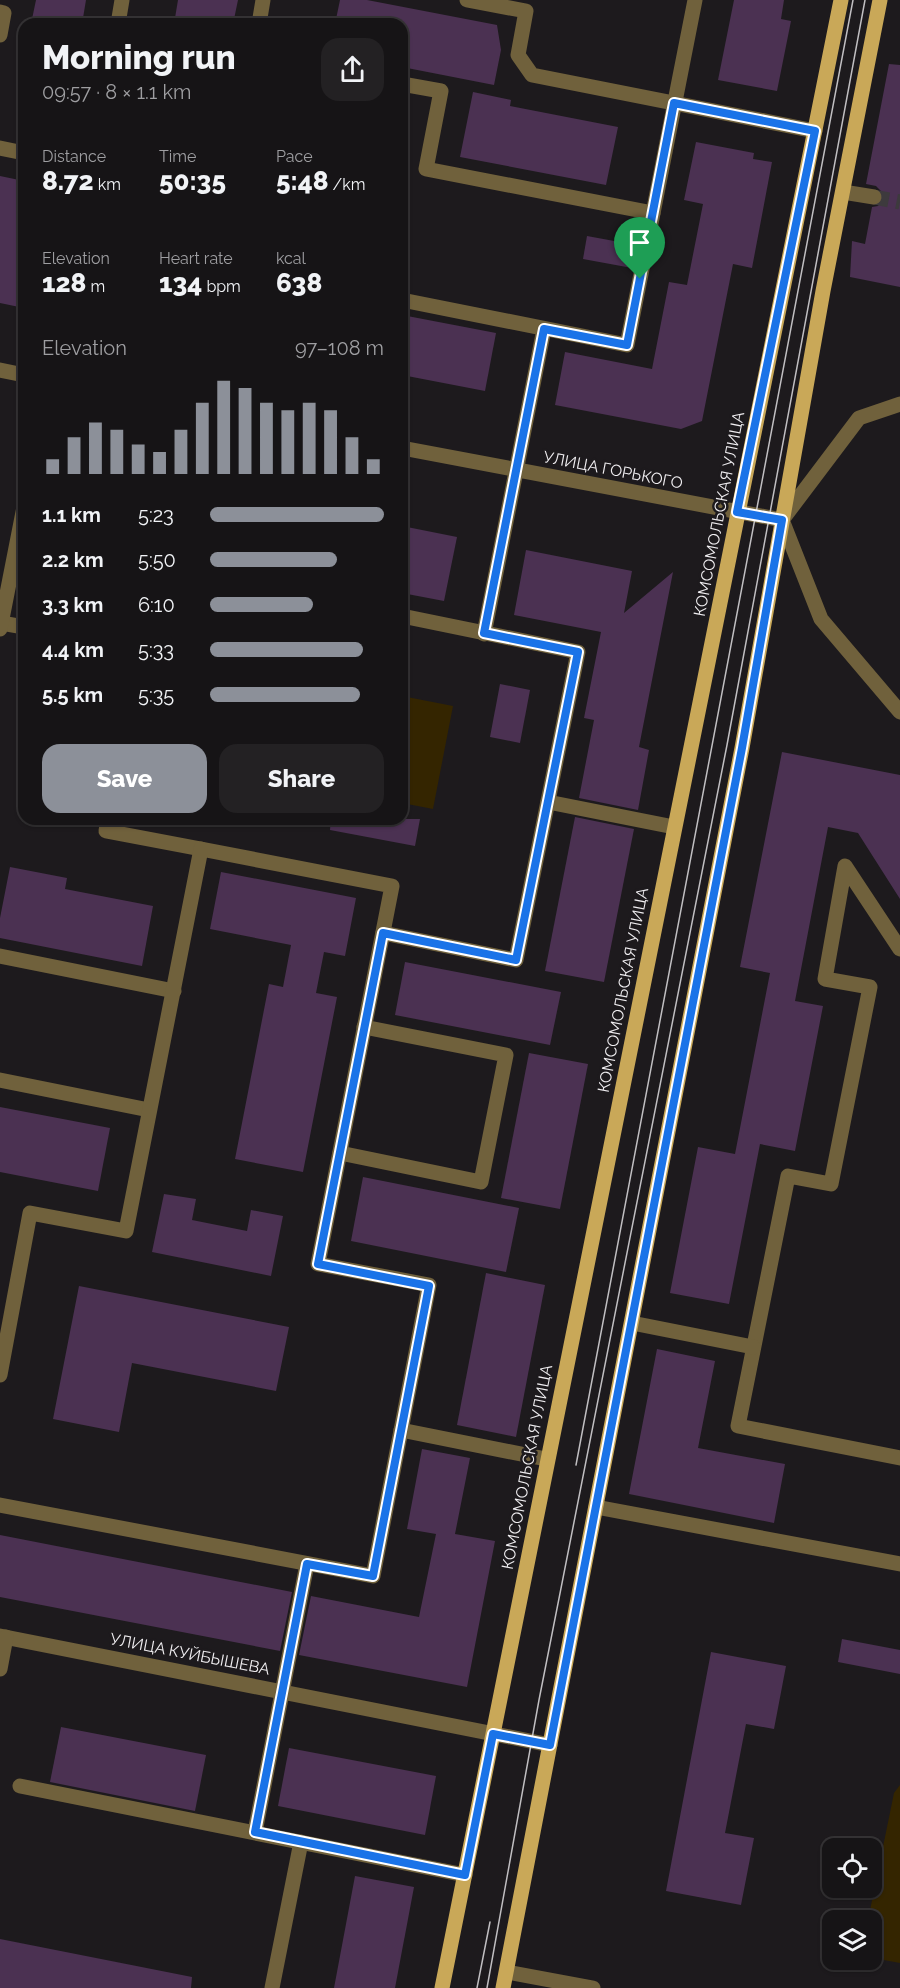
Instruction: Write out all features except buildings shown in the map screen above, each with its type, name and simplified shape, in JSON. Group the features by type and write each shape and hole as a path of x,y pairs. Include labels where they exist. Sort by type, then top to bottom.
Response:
{"main road":[{"name":"КОМСОМОЛЬСКАЯ УЛИЦА","path":"442,1988 546,1459 841,0"},
{"path":"503,1988 742,748 782,520 880,0"}],"street":[{"path":"119,18 122,0"},
{"path":"260,18 263,0"},
{"path":"467,0 526,11 518,55 532,75 815,131"},
{"path":"408,301 627,345 694,0"},
{"path":"0,12 4,13 0,35"},
{"path":"408,85 441,91 426,169 653,213"},
{"path":"0,148 18,152"},
{"path":"843,192 874,197"},
{"path":"484,633 544,329"},
{"path":"0,370 18,374"},
{"path":"900,404 859,418 782,520 821,619 900,712"},
{"name":"УЛИЦА ГОРЬКОГО","path":"408,449 782,520"},
{"path":"18,538 1,626 18,627"},
{"path":"383,933 516,960 578,652 408,617"},
{"path":"548,802 674,828"},
{"path":"0,1505 373,1576 429,1286 318,1264 392,886 106,831 107,825"},
{"path":"0,1375 30,1214 126,1231 201,849"},
{"path":"900,949 845,866 825,979 870,987 831,1184 788,1176 738,1426 900,1458"},
{"path":"0,956 174,991"},
{"path":"340,1153 481,1182 506,1055 364,1027"},
{"path":"0,1080 149,1110"},
{"path":"632,1323 753,1347"},
{"path":"401,1430 546,1459"},
{"path":"596,1507 900,1564"},
{"path":"255,1832 307,1564"},
{"path":"0,1670 3,1636"},
{"name":"УЛИЦА КУЙБЫШЕВА","path":"3,1636 550,1745"},
{"path":"20,1786 465,1875"},
{"path":"272,1988 301,1842"},
{"path":"507,1972 593,1988"}],"shaded area":[{"path":"408,697 453,706 433,809 408,804"},
{"path":"900,1785 900,1963 882,1960 882,1910 870,1910 873,1898 882,1898 882,1852 894,1793"}],"tunnel":[{"path":"874,197 900,202"}],"tram line":[{"path":"576,1465 853,0"},
{"path":"487,1988 539,1700 727,745 865,0"},
{"path":"477,1988 490,1922"}],"route":[{"path":"674,103 815,131 737,512 782,520 742,748 550,1745 493,1734 465,1875 255,1832 307,1564 373,1576 429,1286 318,1264 383,933 516,960 578,652 484,633 544,329 627,345 640,279 674,103"}]}
